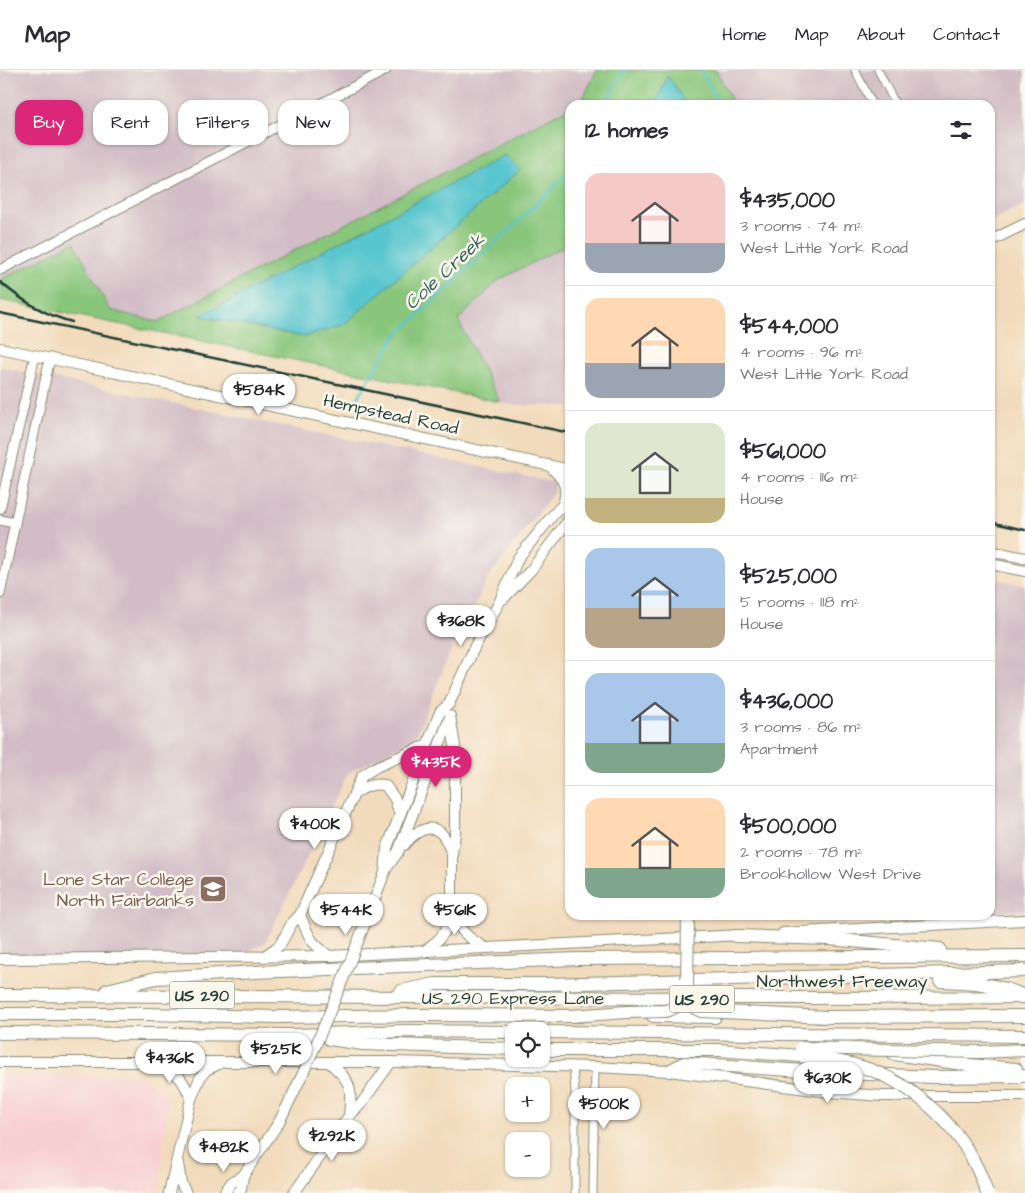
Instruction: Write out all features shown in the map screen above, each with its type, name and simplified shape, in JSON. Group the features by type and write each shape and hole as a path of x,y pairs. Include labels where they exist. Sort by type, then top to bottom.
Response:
{"highway":[{"path":"571,1016 666,1011 676,1006 680,1000 682,988 682,920"},
{"path":"688,920 687,988 691,1006 701,1011 827,1017"},
{"path":"735,936 829,940 1025,955"},
{"path":"88,995 156,978 255,972 578,959 1025,955"},
{"path":"378,996 435,984 546,984 881,974 1025,972"},
{"path":"881,974 930,980 981,982 1008,989 1025,997"},
{"name":"Northwest Freeway","path":"0,995 812,999 1025,997"},
{"name":"US 290 Express Lane","path":"0,1014 276,1017 419,1015 1025,1016"},
{"name":"US 290","path":"0,1033 296,1035 406,1031 505,1032"},
{"name":"US 290","path":"550,1032 743,1032 1025,1036"},
{"path":"743,1032 970,1065 1025,1070"},
{"path":"296,1035 364,1044 505,1049"},
{"path":"550,1050 719,1050 772,1048 980,1052 1025,1050"},
{"path":"719,1050 819,1058 856,1065 888,1077 915,1094 949,1126 977,1167 987,1193"},
{"path":"669,1072 684,1063 933,1077 1025,1076"}],"main road":[{"path":"995,239 1025,224"},
{"name":"Hempstead Road","path":"0,348 565,469"},
{"path":"549,465 565,484"},
{"path":"426,950 445,931 452,914 452,854 455,834 455,746 450,704 475,646 499,604 518,558 565,502"},
{"path":"499,604 530,570 565,524"},
{"path":"995,552 1025,558"},
{"path":"995,565 1025,571"},
{"path":"385,872 388,848 427,745 440,712 450,704"},
{"path":"398,852 450,716"},
{"path":"262,958 280,945 292,923 300,915 362,776 368,770 427,745"},
{"path":"354,794 376,783 385,785 395,799 400,815"},
{"path":"237,1193 241,1189 244,1176 278,1122 306,1068 331,1010 385,872 410,837 423,830 430,829 442,834 452,854"},
{"path":"452,914 467,937 485,947"},
{"path":"300,915 308,936 314,944 329,956"},
{"path":"0,959 329,956 1025,920"},
{"path":"0,1062 391,1062 595,1067 669,1072 829,1092 882,1096 1025,1096"},
{"path":"169,1193 191,1099 200,1078 206,1070 222,1062"},
{"path":"294,1193 349,1116 361,1104 391,1062"},
{"path":"156,1063 176,1072 182,1079 191,1099"},
{"path":"330,1063 344,1076 349,1084 351,1093 349,1116"},
{"path":"178,1158 181,1183 186,1193"},
{"path":"224,1193 232,1182 244,1176"}],"street":[{"path":"0,270 386,70"},
{"path":"855,70 870,100"},
{"path":"878,70 893,100"},
{"path":"0,509 35,355"},
{"path":"0,594 50,358"},
{"path":"0,520 15,524"},
{"path":"573,1067 575,1092 575,1193"},
{"path":"593,1193 595,1067"}],"shaded area":[{"path":"0,70 1025,70 1025,204 995,219 995,100 565,100 565,406 513,405 0,300"},
{"path":"0,367 556,483 554,492 490,575 450,652 415,739 348,773 265,943 235,957 0,960"},
{"path":"995,579 1025,585 1025,910 995,912"},
{"path":"0,1075 141,1076 168,1098 159,1193 0,1193"}],"green space":[{"path":"597,70 716,70 731,100 582,100"},
{"path":"565,110 565,246 499,280 458,320 500,402 0,300 0,280 74,242 110,310 157,322"}],"water":[{"path":"668,76 684,100 657,100"},
{"path":"505,155 520,170 343,325 304,337 200,316"}],"waterway":[{"name":"Cole Creek","path":"608,100 625,70"},
{"path":"701,70 718,100"},
{"name":"Cole Creek","path":"354,404 394,338 565,177"}],"railway":[{"path":"0,282 34,306 72,322"},
{"path":"0,313 565,432"},
{"path":"995,523 1025,530"}],"place":[{"name":"Lone Star College North Fairbanks","path":"213,889"}]}
